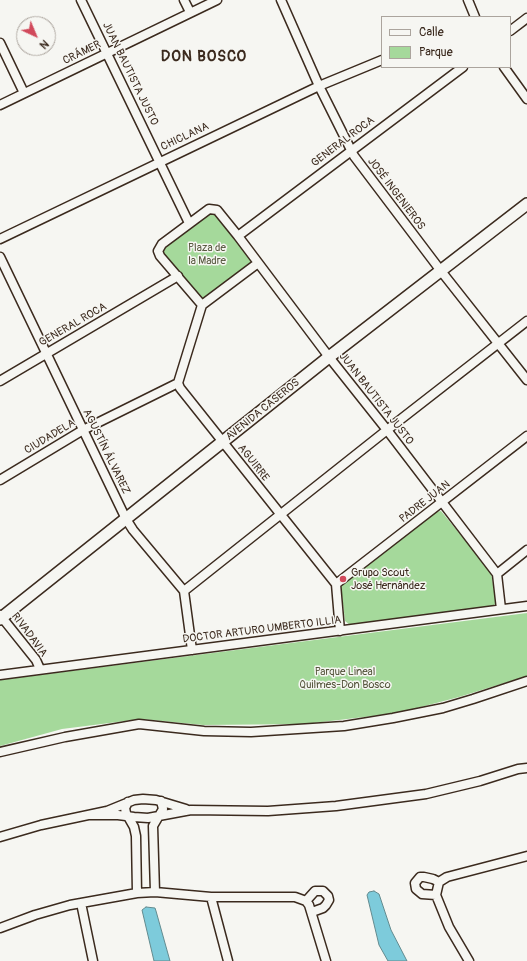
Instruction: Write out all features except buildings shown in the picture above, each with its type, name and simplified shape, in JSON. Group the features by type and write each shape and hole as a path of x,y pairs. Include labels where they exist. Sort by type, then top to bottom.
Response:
{"street":[{"name":"JUAN BAUTISTA JUSTO","path":"81,0 189,223 209,209 217,210 497,574"},
{"path":"184,0 190,12"},
{"name":"CRÁMER","path":"0,105 217,0"},
{"name":"JOSÉ INGENIEROS","path":"281,0 350,151 441,271 527,380"},
{"path":"468,0 475,16"},
{"path":"511,30 527,18"},
{"path":"0,43 24,93"},
{"name":"CHICLANA","path":"0,239 319,86 381,60"},
{"name":"GENERAL ROCA","path":"238,236 462,68"},
{"path":"505,68 527,98"},
{"name":"AVENIDA CASEROS","path":"1,617 329,357 527,204"},
{"path":"189,223 160,247 158,251 160,256 202,305"},
{"name":"AGUSTÍN ÁLVAREZ","path":"0,257 126,519 133,530 184,591"},
{"path":"178,383 202,305 258,263"},
{"name":"GENERAL ROCA","path":"0,381 178,276"},
{"path":"192,650 184,591 527,321"},
{"name":"CIUDADELA","path":"0,480 83,430 178,383"},
{"name":"AGUIRRE","path":"178,383 222,442 336,584"},
{"name":"PADRE JUAN","path":"336,584 527,436"},
{"path":"501,610 497,574 527,550"},
{"path":"336,584 340,631"},
{"name":"DOCTOR ARTURO UMBERTO ILLIA","path":"0,675 527,606"},
{"name":"RIVADAVIA","path":"1,617 36,660 40,669"},
{"path":"0,752 65,736 139,724 204,731 251,732 344,726 394,718 460,704 527,681"},
{"path":"518,769 527,764"},
{"path":"90,815 118,815 141,818 190,810 268,811 365,803 433,792 480,781 518,769 527,768"},
{"path":"0,837 41,825 112,810 128,802 143,799 161,801 190,810"},
{"path":"155,892 153,826 163,809 161,801"},
{"path":"128,802 125,808 127,816 134,827 136,836 137,893"},
{"path":"468,961 449,927 436,895 439,882 447,877 526,859"},
{"path":"436,895 422,894 416,889 415,883 420,877 433,879 439,882"},
{"path":"306,900 315,891 323,891 328,896 329,900 326,906 312,912"},
{"path":"0,928 35,915 81,903 137,893 155,892 211,897 295,897 306,900 312,912 326,961"},
{"path":"211,897 228,961"},
{"path":"81,903 93,961"}],"green space":[{"name":"Plaza de la Madre","path":"213,209 258,263 202,305 160,256 160,247"},
{"path":"441,511 491,572 496,603 491,608 350,625 345,621 341,586 436,512"},
{"name":"Parque Lineal Quilmes-Don Bosco","path":"527,613 527,676 459,697 398,713 305,724 203,725 141,719 62,729 0,746 0,680"}],"water":[{"path":"374,891 379,894 391,930 407,961 388,961 379,945 367,895 369,892"},
{"path":"146,907 155,908 170,961 154,961 142,910"}],"place":[{"name":"Grupo Scout José Hernández","path":"343,579"}],"district":[{"name":"DON BOSCO","path":"204,57"}]}
